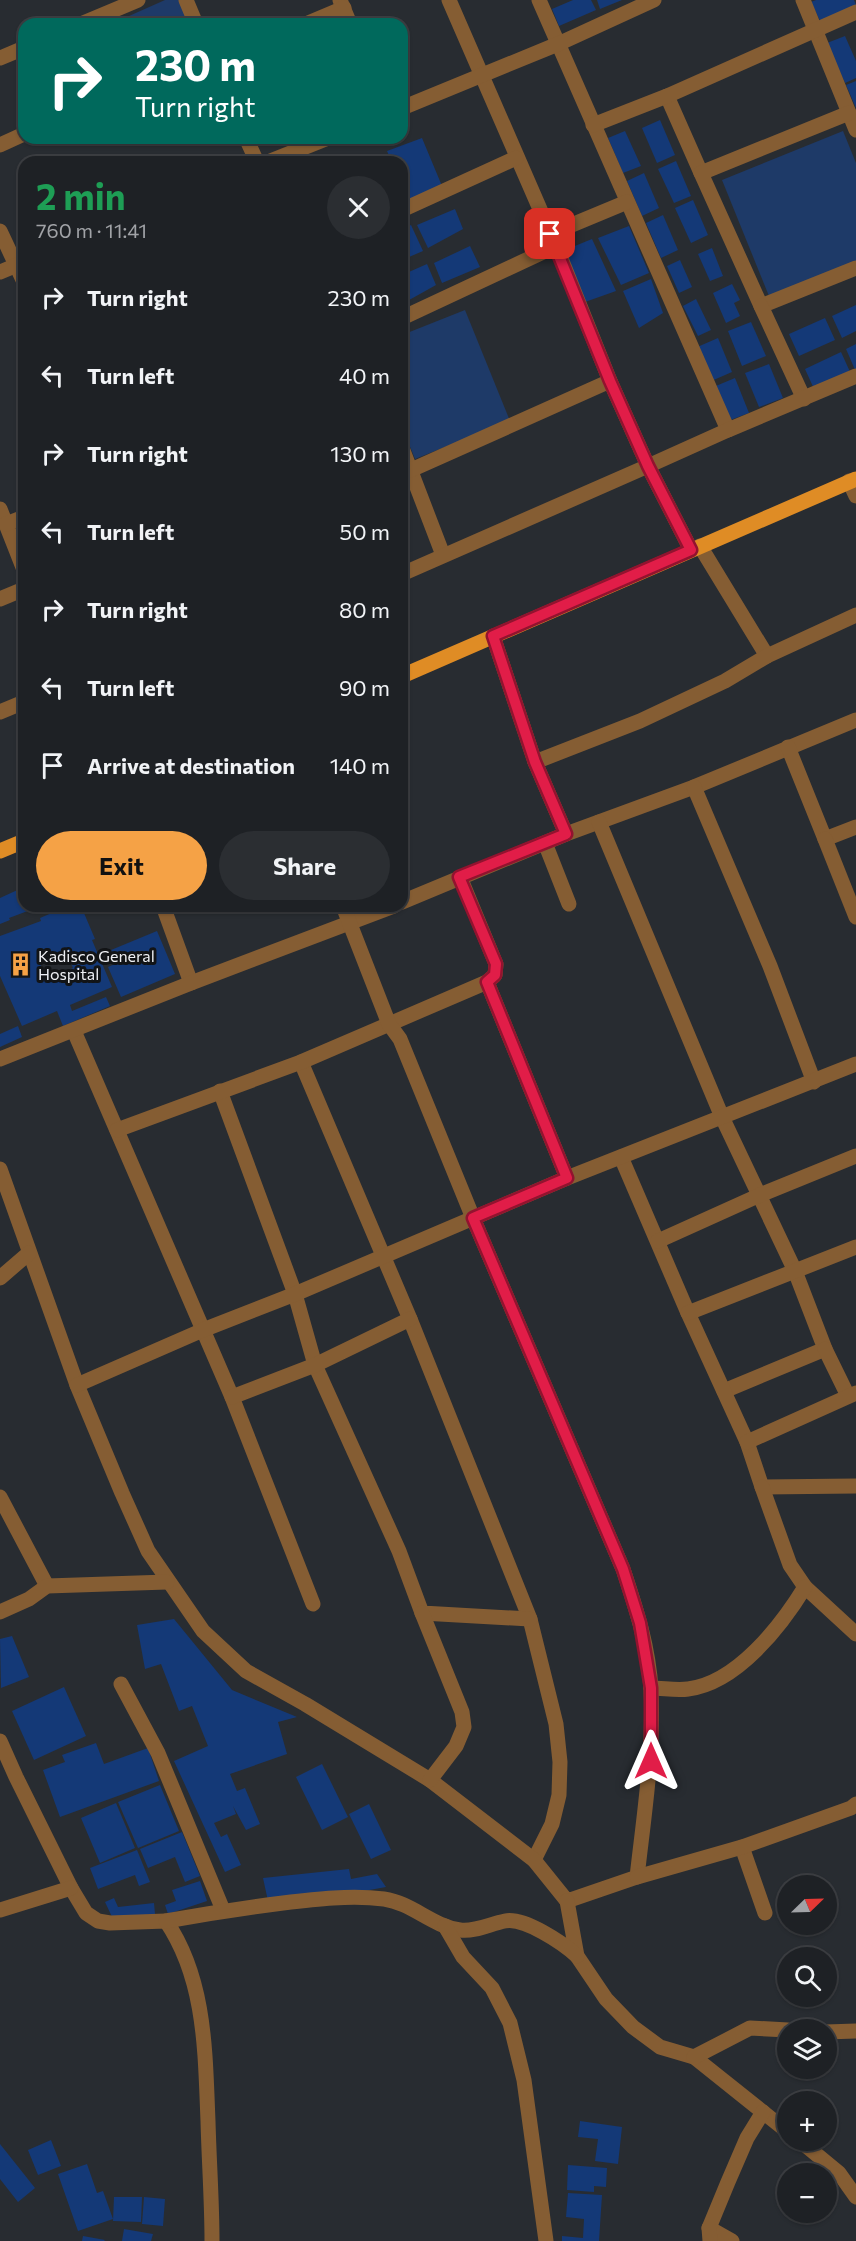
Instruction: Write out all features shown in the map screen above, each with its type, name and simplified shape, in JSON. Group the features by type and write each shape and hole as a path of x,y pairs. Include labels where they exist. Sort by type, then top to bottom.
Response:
{"main road":[{"path":"408,672 853,480"},
{"path":"0,851 18,844"}],"street":[{"path":"95,18 138,0"},
{"path":"186,0 194,18"},
{"path":"449,0 648,466 696,548 767,656"},
{"path":"539,0 728,430"},
{"path":"408,106 558,44 654,0"},
{"path":"803,0 856,130"},
{"path":"317,18 342,4 348,18"},
{"path":"593,125 667,96 856,12"},
{"path":"0,58 18,50"},
{"path":"667,96 804,399"},
{"path":"702,174 849,113"},
{"path":"0,145 18,137"},
{"path":"283,156 313,144"},
{"path":"408,207 516,158"},
{"path":"408,315 627,202"},
{"path":"0,231 18,260"},
{"path":"0,272 18,264"},
{"path":"761,306 856,268"},
{"path":"408,571 856,376"},
{"path":"411,470 610,381"},
{"path":"408,463 443,555"},
{"path":"853,480 856,496"},
{"path":"0,509 18,555"},
{"path":"6,524 18,519"},
{"path":"0,599 18,592"},
{"path":"535,762 640,721 725,681 767,656 856,615"},
{"path":"493,636 535,762 566,834"},
{"path":"0,712 18,704"},
{"path":"408,899 566,834 694,787 856,720"},
{"path":"788,747 856,917"},
{"path":"694,787 770,966 814,1082"},
{"path":"599,822 722,1117 795,1271 825,1349 852,1394 747,1442"},
{"path":"825,839 856,827"},
{"path":"545,843 569,904"},
{"path":"117,1130 301,1062 487,982 495,975 496,964 459,877"},
{"path":"165,912 191,983"},
{"path":"345,912 389,1023 400,1039 473,1218 623,1569 640,1623 651,1688 651,1761 637,1877"},
{"path":"0,1059 379,912"},
{"path":"487,982 567,1178"},
{"path":"74,1031 232,1397 313,1604"},
{"path":"301,1062 410,1319 530,1619 556,1724 560,1762 559,1795 552,1824 534,1860"},
{"path":"77,1385 567,1178 856,1064"},
{"path":"220,1091 295,1294 315,1365 399,1551 462,1712 464,1727 456,1746 430,1780"},
{"path":"658,1241 760,1195 856,1156"},
{"path":"621,1157 688,1313 747,1442 790,1565 805,1587 856,1634"},
{"path":"0,1169 77,1385 148,1551 167,1582 203,1631 246,1671 430,1780 534,1860 567,1901 577,1956"},
{"path":"688,1313 856,1246"},
{"path":"0,1278 29,1253"},
{"path":"232,1397 315,1365 410,1319"},
{"path":"724,1391 825,1349"},
{"path":"762,1487 856,1486"},
{"path":"0,1497 47,1586"},
{"path":"0,1612 29,1599 47,1586 167,1582"},
{"path":"651,1688 689,1689 724,1675 751,1656 789,1613 805,1587"},
{"path":"422,1613 530,1619"},
{"path":"121,1684 158,1753 223,1910"},
{"path":"0,1741 71,1888 86,1913 98,1921 110,1923 166,1921 223,1910 325,1898 384,1899 404,1904 445,1926 462,1931 508,1920 527,1925 566,1946 577,1956 606,1999 633,2027 660,2047 694,2057 777,2123"},
{"path":"567,1901 637,1877 742,1847 851,1808 856,1804"},
{"path":"742,1847 765,1913"},
{"path":"0,1910 71,1888"},
{"path":"166,1921 184,1951 198,1994 204,2042 212,2241"},
{"path":"445,1926 463,1957 492,1988 510,2023 524,2080 546,2241"},
{"path":"694,2057 750,2028 777,2029"},
{"path":"837,2031 856,2031"},
{"path":"732,2241 710,2234 747,2138 763,2112"},
{"path":"812,2151 839,2173 856,2197"}],"shaded area":[{"path":"165,0 179,0 187,18 124,18"},
{"path":"843,131 856,163 856,272 773,306 722,180"},
{"path":"465,310 510,421 415,459 408,442 408,333"}],"building":[{"path":"573,0 591,0 596,10 559,26 552,9"},
{"path":"597,0 622,0 600,9"},
{"path":"854,0 856,5 822,25 811,2"},
{"path":"845,36 856,61 856,78 845,83 827,43"},
{"path":"856,81 856,108 846,85"},
{"path":"660,120 675,155 657,163 642,128"},
{"path":"625,131 641,166 623,173 608,138"},
{"path":"422,138 442,186 410,203 408,198 408,156 389,156 387,151"},
{"path":"676,161 691,196 674,203 658,169"},
{"path":"644,173 659,208 642,216 627,181"},
{"path":"693,200 708,235 691,243 675,208"},
{"path":"455,209 463,229 428,248 417,225"},
{"path":"663,215 678,250 661,258 646,223"},
{"path":"411,225 423,251 408,257 408,226"},
{"path":"629,226 649,273 621,285 598,238"},
{"path":"592,239 616,291 585,302 565,250"},
{"path":"470,246 480,267 442,283 434,263"},
{"path":"712,248 723,276 710,281 698,254"},
{"path":"680,260 692,287 679,293 667,266"},
{"path":"427,264 436,285 408,301 408,272"},
{"path":"651,279 663,313 639,328 623,291"},
{"path":"732,284 740,300 734,303 740,316 726,323 713,293"},
{"path":"696,299 711,330 698,336 683,306"},
{"path":"856,305 856,331 842,338 832,316"},
{"path":"825,318 835,340 799,356 789,334"},
{"path":"751,322 766,356 742,366 728,331"},
{"path":"718,338 732,372 709,382 695,348"},
{"path":"856,344 856,372 846,349"},
{"path":"841,352 851,374 815,391 805,369"},
{"path":"769,364 783,398 759,407 745,373"},
{"path":"735,378 749,413 725,422 711,388"},
{"path":"18,890 18,912 25,912 0,924 0,898"},
{"name":"Kadisco General Hospital","path":"54,912 84,912 95,939 92,940 112,987 70,1005 72,1011 106,997 110,1006 63,1026 57,1011 22,1026 0,976 0,936 41,921 40,918","holes":["66,952 73,968 57,975 56,972 45,976 39,961"]},
{"path":"157,931 175,974 121,997 108,967 117,963 111,950"},
{"path":"18,1026 22,1037 0,1047 0,1034"},
{"path":"174,1619 232,1690 297,1717 278,1722 287,1754 230,1774 237,1791 245,1788 260,1824 246,1830 233,1806 236,1814 214,1823 221,1837 227,1834 241,1865 225,1872 174,1761 208,1746 192,1706 179,1711 161,1664 145,1669 137,1625"},
{"path":"12,1636 29,1677 1,1688 0,1639"},
{"path":"64,1687 86,1736 34,1760 12,1711"},
{"path":"96,1743 104,1764 148,1748 159,1781 60,1817 43,1770 65,1762 62,1755"},
{"path":"322,1764 348,1817 322,1830 296,1777"},
{"path":"160,1785 179,1831 138,1848 118,1802"},
{"path":"116,1803 135,1848 100,1863 81,1818"},
{"path":"369,1804 391,1850 371,1859 349,1814"},
{"path":"182,1832 200,1876 185,1882 175,1857 148,1868 140,1849"},
{"path":"137,1850 150,1882 139,1886 135,1875 98,1889 90,1868"},
{"path":"349,1869 351,1879 377,1874 386,1887 353,1893 268,1901 263,1878"},
{"path":"200,1881 207,1901 168,1914 165,1905 176,1901 172,1890"},
{"path":"114,1898 118,1907 154,1903 155,1914 113,1919 105,1902"},
{"path":"580,2121 622,2127 618,2164 595,2161 598,2139 578,2137"},
{"path":"51,2140 61,2166 38,2175 28,2150"},
{"path":"0,2144 35,2188 18,2202 0,2179"},
{"path":"87,2164 97,2193 103,2191 113,2219 78,2231 58,2174"},
{"path":"568,2165 607,2168 606,2187 594,2186 594,2192 567,2190"},
{"path":"568,2193 602,2195 599,2241 562,2241 562,2236 583,2238 584,2219 566,2217"},
{"path":"114,2197 142,2197 141,2222 113,2221"},
{"path":"144,2197 165,2199 163,2226 142,2224"},
{"path":"124,2229 153,2234 151,2241 122,2241"},
{"path":"83,2236 105,2240 82,2241"}],"place":[{"name":"Kadisco General Hospital","path":"20,965"}],"route":[{"path":"550,234 610,381 648,466 691,550 493,636 535,762 566,834 459,877 496,964 495,975 487,982 567,1178 473,1218 623,1569 640,1623 651,1688 651,1761"}]}
